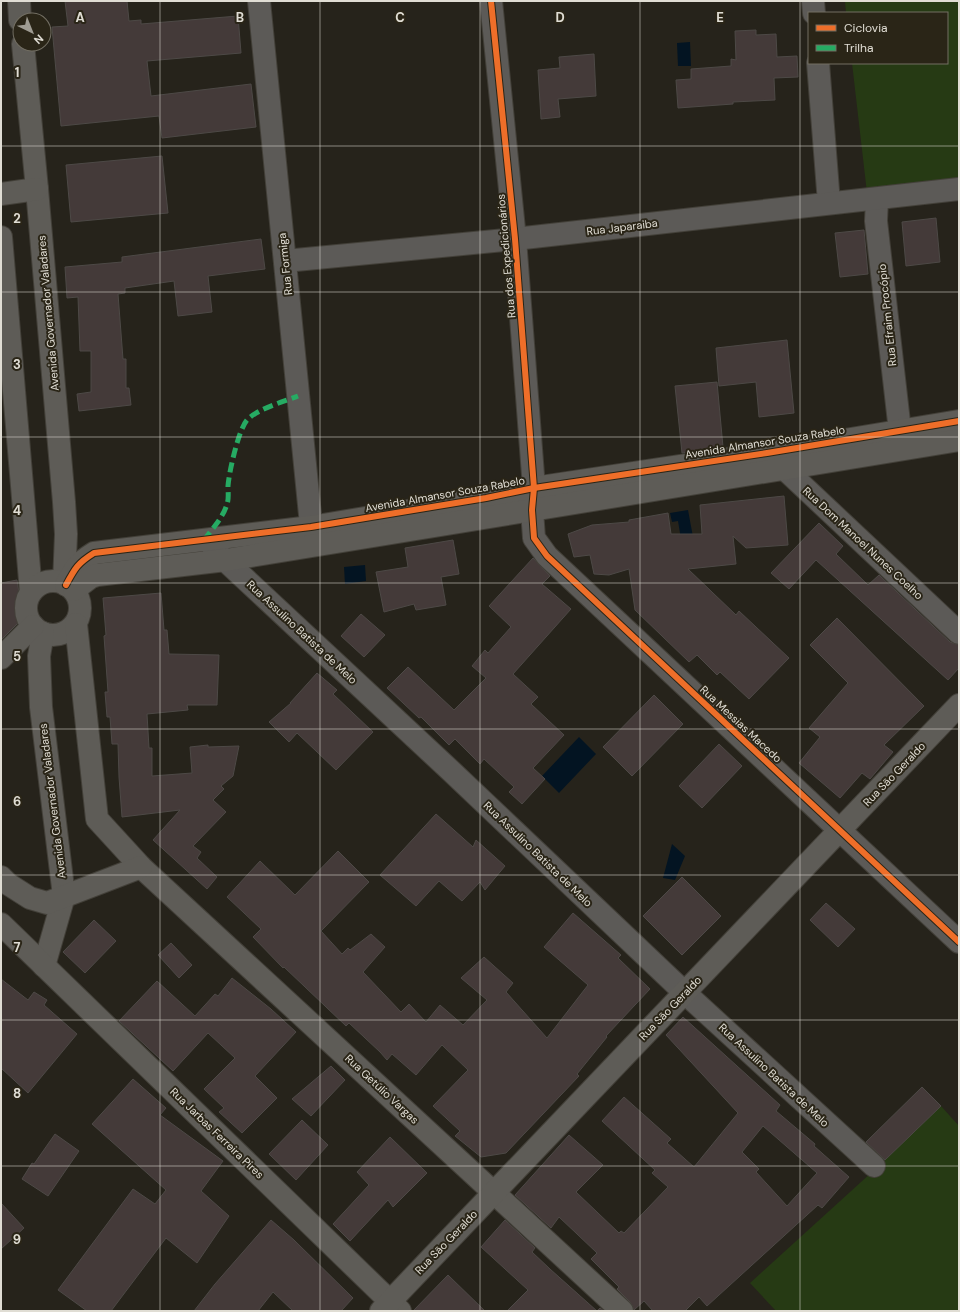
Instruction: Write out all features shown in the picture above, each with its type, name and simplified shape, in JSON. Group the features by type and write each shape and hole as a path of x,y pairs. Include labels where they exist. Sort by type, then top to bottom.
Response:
{"street":[{"path":"18,1 19,12"},
{"name":"Rua Formiga","path":"259,1 312,536"},
{"name":"Rua dos Expedicionários","path":"491,1 515,239 534,488 532,510"},
{"path":"813,1 814,12"},
{"name":"Avenida Governador Valadares","path":"24,52 64,502 68,586"},
{"path":"818,64 829,203"},
{"path":"1,194 37,189"},
{"name":"Rua Japaraiba","path":"285,261 515,239 959,189"},
{"name":"Rua Efraim Procópio","path":"877,199 876,221 900,431"},
{"path":"1,237 31,592"},
{"name":"Avenida Almansor Souza Rabelo","path":"68,586 97,575 226,560 312,536 534,488 767,453 959,421"},
{"name":"Avenida Almansor Souza Rabelo","path":"68,586 73,572 81,562 94,553 204,540 312,536 532,510 959,440"},
{"name":"Rua Dom Manoel Nunes Coelho","path":"767,453 959,633"},
{"name":"Rua Messias Macedo","path":"532,510 534,538 547,556 959,942"},
{"name":"Rua Assulino Batista de Melo","path":"204,540 451,771 684,993 874,1166"},
{"path":"52,581 68,586 80,601 80,613 76,624 66,632 55,636 38,630 27,616 26,604 31,592 40,584 52,581"},
{"name":"Rua Getúlio Vargas","path":"76,624 97,819 141,868 622,1311"},
{"path":"1,658 38,630"},
{"name":"Avenida Governador Valadares","path":"38,630 41,708 64,896 39,961"},
{"name":"Rua São Geraldo","path":"390,1308 494,1192 959,706"},
{"path":"1,877 8,884 30,898 47,902 141,868"},
{"name":"Rua Jarbas Ferreira Pires","path":"1,924 390,1308"}],"green space":[{"path":"845,1 959,1 959,181 867,193 852,64 948,64 948,12 846,12"},
{"path":"941,1106 959,1126 959,1311 776,1311 750,1283 883,1162"}],"water":[{"path":"690,42 691,66 678,66 677,43"},
{"path":"688,510 693,537 681,539 678,521 672,522 670,513"},
{"path":"365,565 366,581 345,584 344,567"},
{"path":"579,737 596,754 559,793 542,776"},
{"path":"672,844 685,856 675,880 663,878"}],"building":[{"path":"65,1 127,1 129,21 141,20 141,24 238,16 241,53 147,61 151,96 251,84 256,127 162,138 159,116 61,126 52,27 68,26"},
{"path":"756,30 756,35 776,34 777,57 797,56 798,77 774,78 775,100 733,102 733,104 678,108 676,80 691,79 691,69 731,66 731,59 736,60 735,31"},
{"path":"594,54 596,96 558,99 560,117 541,119 538,70 560,68 559,57"},
{"path":"162,156 168,213 71,222 66,165"},
{"path":"936,218 940,262 906,266 902,222"},
{"path":"864,230 868,274 840,277 835,233"},
{"path":"261,239 265,269 208,276 212,312 178,316 174,281 125,288 125,293 118,294 123,359 126,359 126,388 129,388 131,405 79,411 77,394 91,392 91,351 80,351 78,297 67,298 65,267 122,262 122,257"},
{"path":"787,340 794,413 759,417 756,382 719,386 716,348"},
{"path":"717,382 723,447 682,453 675,386"},
{"path":"784,496 788,545 746,548 733,536 736,564 688,569 736,615 739,611 789,658 749,699 720,672 717,675 697,655 689,662 635,610 629,569 609,575 594,574 590,555 574,557 568,534 592,525 629,522 629,520 668,513 671,534 702,534 700,505"},
{"path":"819,523 843,546 836,554 868,585 879,575 950,642 959,645 959,668 948,680 816,560 789,589 771,573"},
{"path":"453,540 459,574 441,577 446,605 416,610 414,604 384,612 376,572 408,567 405,548"},
{"path":"533,558 550,576 542,584 571,609 513,674 538,697 531,704 564,735 533,768 545,779 522,804 509,792 514,787 484,759 480,764 455,739 449,745 421,717 419,718 387,688 408,667 454,710 486,678 472,666 485,650 488,653 511,627 489,606"},
{"path":"17,580 24,617 1,640 1,583"},
{"path":"161,593 164,630 167,630 169,654 219,655 217,705 187,705 188,710 147,714 149,748 152,748 152,776 192,773 190,747 208,745 208,747 239,746 233,776 221,786 224,789 213,800 226,812 193,846 201,852 197,858 217,877 207,889 153,840 180,810 122,817 118,744 112,744 110,717 107,717 105,692 108,692 103,598"},
{"path":"361,614 385,635 364,657 341,636"},
{"path":"837,618 924,706 884,745 893,752 870,779 862,773 840,798 799,763 820,737 809,728 848,683 810,645"},
{"path":"317,673 337,690 333,694 373,732 336,770 297,733 289,742 269,722 291,703"},
{"path":"654,695 683,724 632,776 603,747"},
{"path":"719,744 742,766 702,808 679,786"},
{"path":"436,814 473,847 476,840 505,866 485,890 480,882 462,901 439,881 416,906 380,875"},
{"path":"338,851 369,882 321,931 342,954 348,948 350,950 371,934 385,947 363,972 401,1012 409,1004 426,1022 440,1005 463,1025 487,1000 461,978 484,957 513,983 506,992 547,1038 588,985 544,947 573,913 621,955 618,958 650,989 606,1036 607,1037 577,1074 579,1076 506,1153 481,1157 455,1136 460,1131 433,1106 468,1070 442,1045 416,1075 392,1054 387,1060 349,1023 346,1026 284,967 283,968 253,937 261,929 227,897 260,861 295,895"},
{"path":"682,877 721,916 682,955 643,916"},
{"path":"826,903 855,929 838,947 810,920"},
{"path":"94,920 116,941 85,973 63,952"},
{"path":"171,943 192,965 179,978 158,955"},
{"path":"232,978 271,1009 296,1032 255,1076 277,1098 242,1133 219,1112 224,1108 204,1089 235,1058 208,1033 173,1071 119,1021 157,981 195,1016 215,994 218,996"},
{"path":"1,979 28,1000 34,992 47,1000 44,1005 77,1034 28,1093 1,1068"},
{"path":"683,1017 780,1105 776,1111 815,1144 814,1146 849,1177 822,1208 818,1205 707,1306 699,1297 685,1311 653,1311 644,1301 634,1310 630,1302 617,1289 619,1287 591,1259 597,1253 559,1217 551,1228 515,1195 569,1135 603,1165 576,1192 619,1233 621,1231 624,1233 668,1187 652,1173 655,1170 602,1121 624,1097 671,1139 667,1143 694,1167 738,1113 666,1035","holes":["763,1126 817,1173 787,1206 756,1172 759,1169 742,1152"]},
{"path":"331,1066 345,1080 311,1116 292,1099"},
{"path":"133,1079 166,1108 160,1115 223,1161 201,1191 229,1216 197,1263 166,1238 111,1311 87,1311 58,1290 133,1189 155,1204 166,1190 92,1124"},
{"path":"922,1087 941,1106 885,1160 866,1142"},
{"path":"302,1120 328,1145 296,1180 269,1154"},
{"path":"55,1134 79,1151 48,1196 22,1179 32,1163 34,1164"},
{"path":"390,1137 427,1173 393,1207 388,1200 350,1241 333,1224 369,1185 357,1172"},
{"path":"1,1203 24,1228 1,1249"},
{"path":"271,1220 294,1240 353,1298 341,1311 293,1311 273,1292 258,1311 194,1311 215,1284"},
{"path":"505,1220 535,1248 532,1252 597,1311 507,1311 528,1290 481,1247"},
{"path":"448,1275 485,1311 413,1311"},
{"path":"600,1308 604,1311 597,1311"}],"marked path":[{"path":"204,540 220,519 227,504 232,461 241,431 248,419 272,406 298,396"}],"cycle path":[{"path":"491,1 515,239 534,488 532,510 534,538 547,556 959,942"},
{"path":"66,585 77,566 94,553 311,527 486,498 534,488 767,453 959,421"}]}
